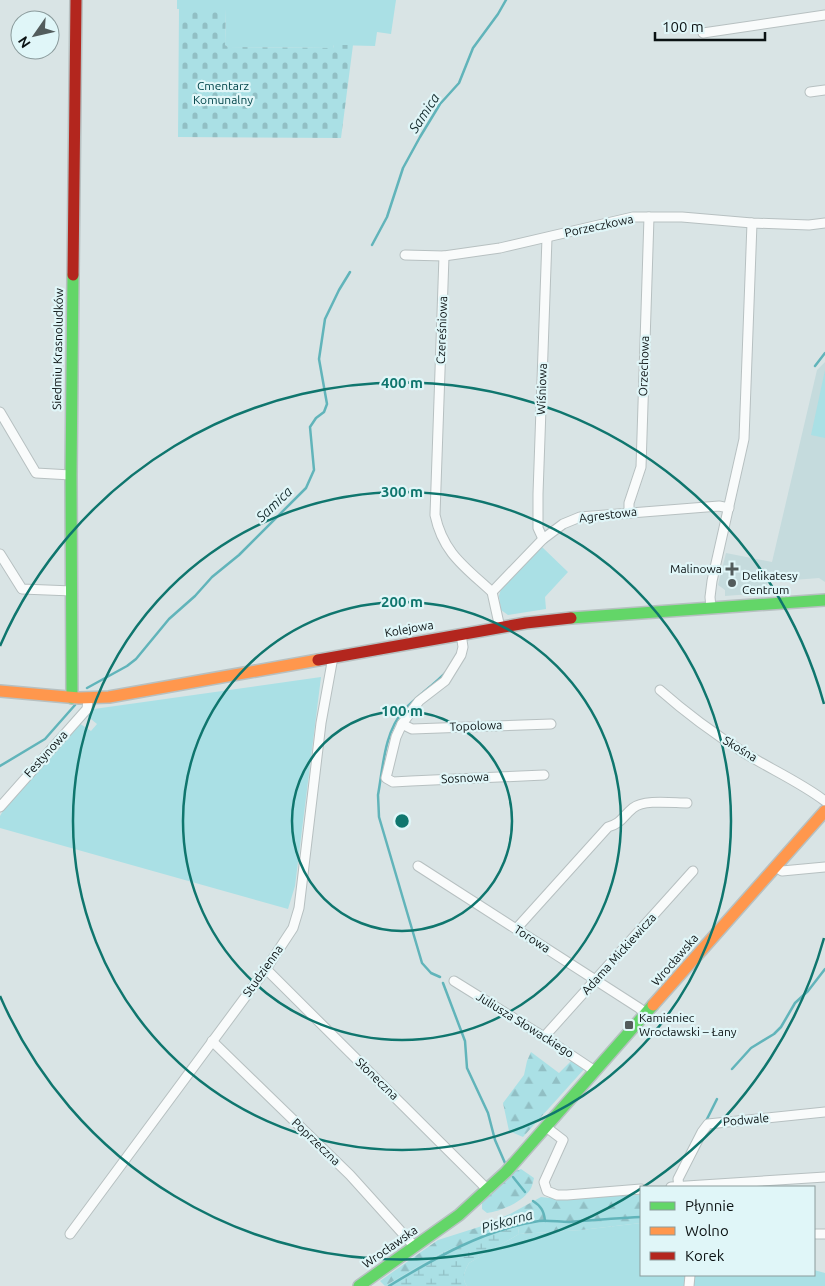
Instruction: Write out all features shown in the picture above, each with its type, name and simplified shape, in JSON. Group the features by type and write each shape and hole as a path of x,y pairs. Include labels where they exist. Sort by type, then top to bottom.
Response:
{"street":[{"name":"Siedmiu Krasnoludków","path":"72,698 71,475 76,0"},
{"path":"702,33 825,15"},
{"path":"810,92 825,90"},
{"name":"Porzeczkowa","path":"405,254 444,256 500,248 633,218 682,217 752,223 809,225 825,223"},
{"name":"Orzechowa","path":"629,512 629,503 640,467 649,218"},
{"path":"711,608 712,581 744,439 752,223"},
{"name":"Wiśniowa","path":"543,539 538,528 538,503 547,238"},
{"name":"Czereśniowa","path":"444,256 435,515 442,539 449,550 492,592"},
{"path":"0,412 36,473 71,475"},
{"name":"Agrestowa","path":"492,592 543,539 563,524 580,517 719,506 729,508"},
{"path":"0,554 22,589 72,591"},
{"path":"492,592 500,628"},
{"name":"Kolejowa","path":"0,691 88,699 150,690 461,634 580,616 825,600"},
{"path":"402,724 419,701 445,681 461,655 463,647 461,634"},
{"name":"Studzienna","path":"70,1234 266,969 293,928 299,908 321,724 333,657"},
{"name":"Skośna","path":"660,690 704,727 825,801"},
{"name":"Festynowa","path":"0,807 87,709 88,699"},
{"name":"Topolowa","path":"402,724 412,729 551,724"},
{"name":"Sosnowa","path":"402,724 396,737 386,778 393,782 544,775"},
{"path":"516,929 608,827 622,821 633,808 643,803 688,803"},
{"name":"Wrocławska","path":"359,1286 459,1215 488,1190 825,811"},
{"name":"Torowa","path":"418,866 646,1014"},
{"path":"776,866 782,871 825,867"},
{"name":"Adama Mickiewicza","path":"544,1037 693,871"},
{"name":"Słoneczna","path":"266,969 488,1190"},
{"name":"Juliusza Słowackiego","path":"454,981 595,1071"},
{"name":"Poprzeczna","path":"212,1041 350,1175 415,1247"},
{"name":"Podwale","path":"679,1186 678,1179 708,1124 825,1112"},
{"path":"546,1127 562,1140 544,1182 547,1191 556,1195 640,1189"},
{"path":"694,1186 825,1177"}],"shaded area":[{"path":"825,362 825,582 819,578 768,582 764,593 725,596 725,590 718,585 726,553 772,562 817,370"}],"green space":[{"path":"177,0 396,0 391,34 377,32 375,46 334,45 333,48 228,47 225,45 226,10 177,9"},
{"name":"Cmentarz Komunalny","path":"179,9 226,9 225,45 228,47 333,48 334,45 353,45 341,138 178,137"},
{"path":"825,370 825,438 811,435"},
{"path":"542,547 568,572 545,597 546,609 508,615 501,610 499,596 501,589"},
{"path":"321,677 295,886 288,909 0,828 0,816 7,804 79,723 91,731 97,724 86,715 94,709"},
{"path":"531,1052 559,1073 573,1059 586,1067 523,1137 509,1131 503,1103 524,1075"},
{"path":"521,1169 534,1178 531,1189 526,1195 510,1206 498,1210 487,1213 482,1209 482,1203 516,1171"},
{"path":"640,1195 640,1223 581,1230 519,1234 518,1228 512,1226 441,1253 385,1286 380,1281 438,1240 479,1227 510,1214 541,1197"},
{"path":"640,1223 640,1276 688,1276 686,1286 467,1286 465,1283 465,1272 469,1263 519,1234 581,1230"},
{"path":"512,1226 518,1228 519,1234 469,1263 464,1277 467,1286 385,1286 441,1253"},
{"path":"815,1270 825,1273 825,1286 692,1286 693,1276 815,1276"}],"waterway":[{"name":"Samica","path":"372,245 387,217 403,168 440,104 459,83 473,48 506,0"},
{"name":"Samica","path":"87,688 136,659 169,619 195,596 212,577 239,555 306,488 314,470 310,427 316,418 324,412 327,404 319,359 325,319 350,272"},
{"path":"815,366 825,353"},
{"path":"440,977 431,973 422,963 379,817 378,795 385,751 397,719 409,705 447,671"},
{"name":"Samica","path":"0,766 45,739 75,705"},
{"name":"Piskorna","path":"732,1069 751,1048 774,1034 781,1027 795,1003 808,991 825,969"},
{"path":"443,983 465,1041 467,1068 488,1113 495,1140 505,1163"},
{"name":"Piskorna","path":"706,1121 717,1099"},
{"path":"513,1177 525,1192"},
{"path":"533,1201 542,1209 545,1221"},
{"name":"Piskorna","path":"389,1286 461,1246 519,1225 539,1221 569,1222 640,1217"}],"traffic: fast":[{"path":"72,698 71,475 73,275"},
{"path":"571,618 825,600"},
{"path":"359,1286 459,1215 506,1172 653,1005"}],"traffic: slow":[{"path":"0,691 79,698 109,697 318,660"},
{"path":"653,1005 825,811"}],"traffic: jam":[{"path":"73,275 76,0"},
{"path":"318,660 526,623 571,618"}],"place":[{"name":"Malinowa","path":"732,569"},
{"name":"Delikatesy Centrum","path":"732,583"},
{"name":"Kamieniec Wrocławski – Łany","path":"629,1025"}]}
